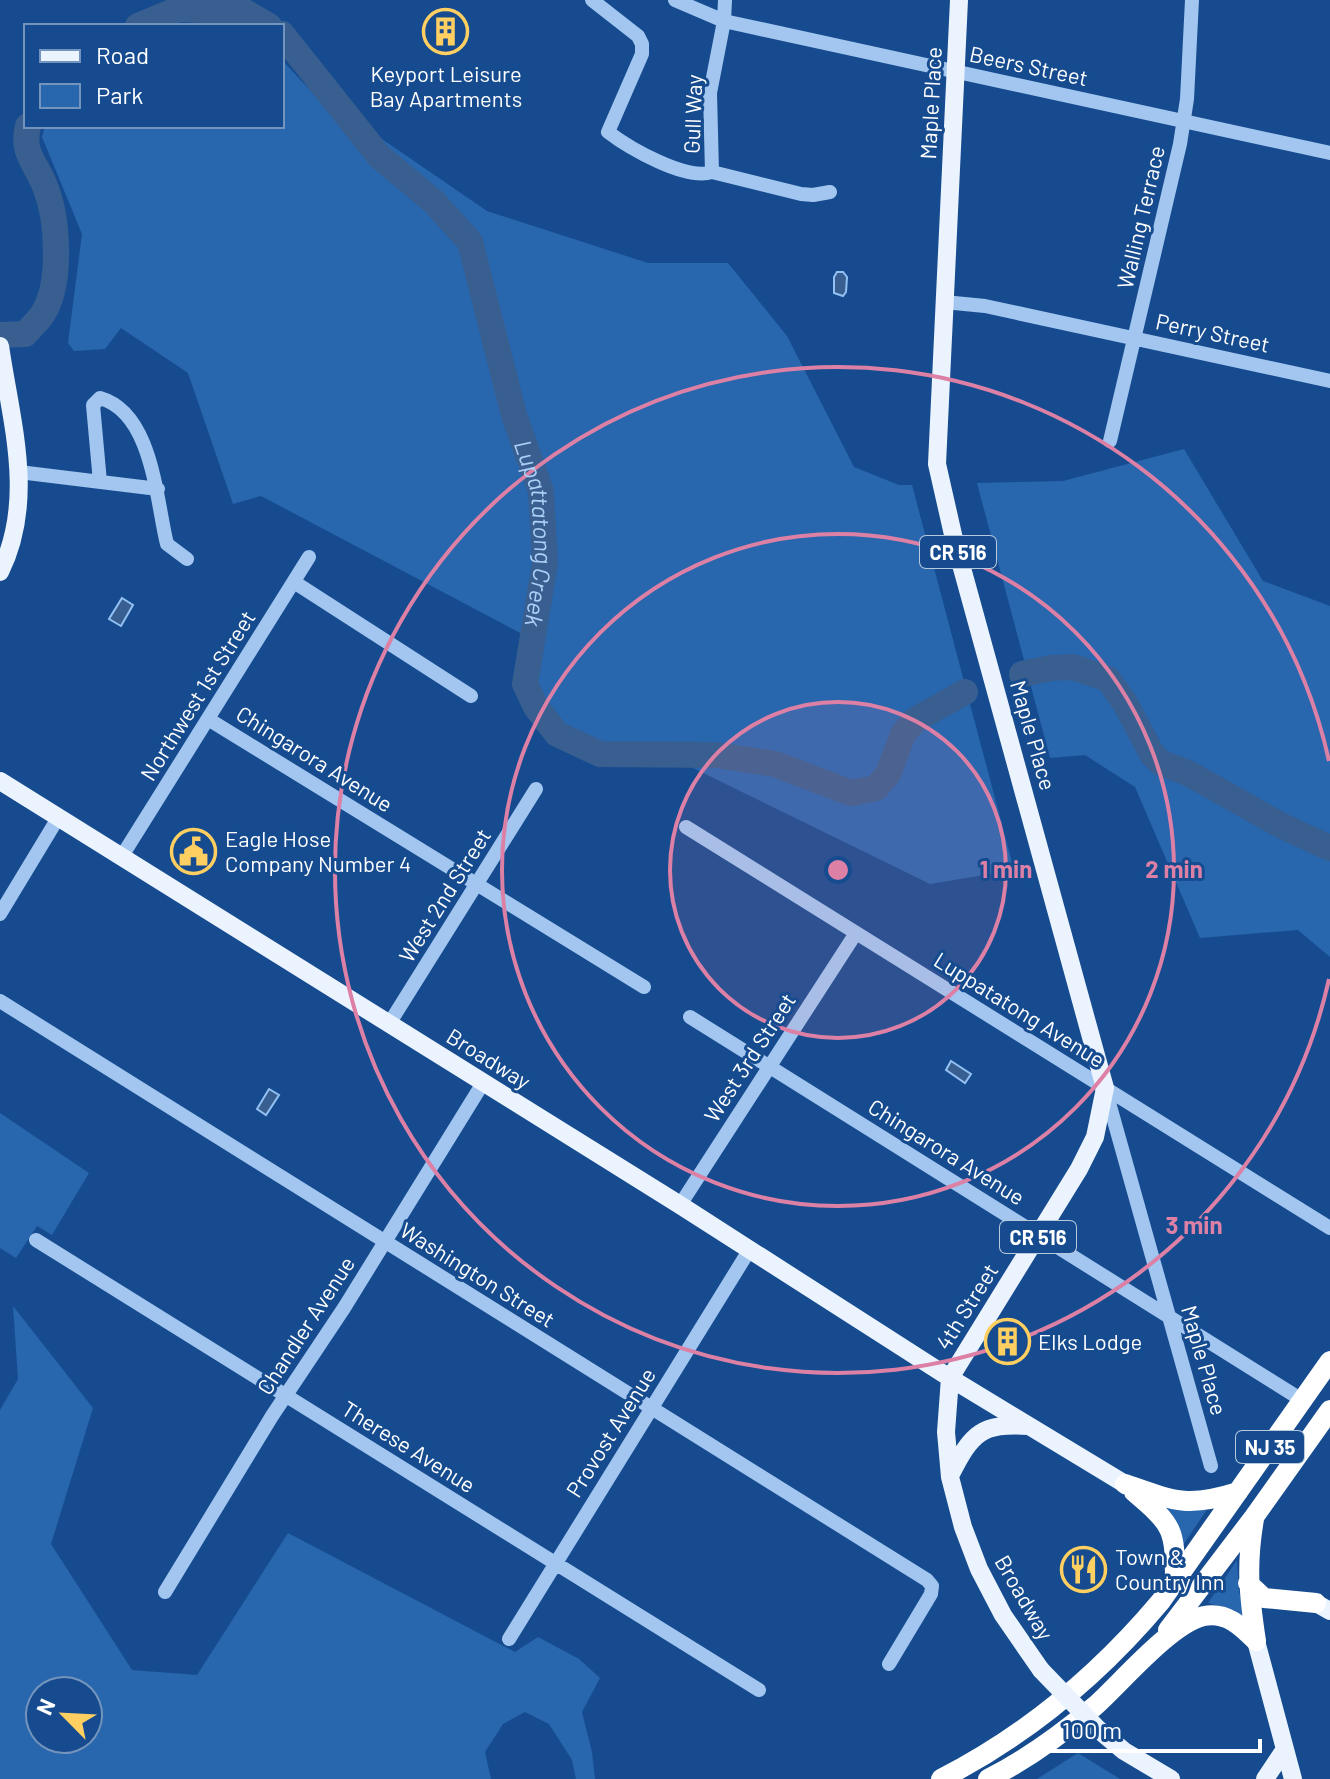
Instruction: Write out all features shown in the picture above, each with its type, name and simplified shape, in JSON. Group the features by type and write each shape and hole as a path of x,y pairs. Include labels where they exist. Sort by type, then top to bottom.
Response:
{"highway":[{"name":"NJ 35","path":"941,1779 1010,1739 1076,1688 1136,1630 1175,1581 1330,1361"},
{"name":"NJ 35","path":"988,1779 1030,1755 1094,1706 1148,1655 1329,1414"},
{"path":"1125,1484 1174,1501 1191,1503 1238,1492"},
{"path":"1125,1484 1162,1516 1175,1540 1175,1581"},
{"path":"1254,1517 1248,1554 1248,1583 1256,1641"},
{"path":"1248,1583 1264,1598 1323,1607"},
{"path":"1148,1655 1182,1626 1203,1616 1229,1618 1256,1641"}],"main road":[{"name":"Maple Place","path":"959,0 936,455 1105,1088"},
{"path":"0,346 20,495 17,524 0,572"},
{"name":"Broadway","path":"0,781 680,1205 950,1378 1125,1484"},
{"name":"4th Street","path":"950,1378 1079,1169 1095,1137 1105,1088"},
{"name":"Broadway","path":"950,1378 946,1432 950,1477 963,1527 979,1569 1003,1615 1041,1670 1099,1730 1124,1751 1171,1779"},
{"path":"950,1477 965,1447 980,1431 1007,1425 1033,1427"},
{"path":"1256,1641 1293,1779"},
{"path":"1265,1779 1285,1749"}],"street":[{"name":"Gull Way","path":"592,0 638,36 642,44 642,54 608,132 625,146 683,171 704,175 712,172 710,93 725,0"},
{"name":"Beers Street","path":"675,0 724,21 1330,153"},
{"name":"Walling Terrace","path":"1110,441 1184,121 1192,0"},
{"path":"712,172 801,194 830,192"},
{"name":"Perry Street","path":"944,302 985,306 1330,381"},
{"path":"100,482 93,405 100,398 134,424 158,489 167,544 187,559"},
{"path":"19,472 158,489"},
{"name":"Northwest 1st Street","path":"122,856 309,557"},
{"path":"294,582 471,696"},
{"name":"Chingarora Avenue","path":"208,719 644,987"},
{"name":"West 2nd Street","path":"389,1024 536,789"},
{"path":"0,914 58,818"},
{"name":"Luppatatong Avenue","path":"686,827 1330,1228"},
{"name":"West 3rd Street","path":"680,1205 856,933"},
{"name":"Washington Street","path":"0,1001 914,1572 932,1586 925,1605 889,1664"},
{"name":"Chingarora Avenue","path":"690,1017 1302,1400"},
{"name":"Chandler Avenue","path":"165,1592 483,1083"},
{"name":"Maple Place","path":"1105,1088 1211,1466"},
{"name":"Therese Avenue","path":"36,1240 759,1690"},
{"name":"Provost Avenue","path":"509,1639 750,1249"}],"green space":[{"path":"284,62 309,89 487,211 648,263 728,263 787,336 854,467 899,485 912,485 1014,870 930,884 681,762 606,766 550,738 520,692 524,635 261,496 233,504 188,373 121,328 105,349 74,351 68,343 82,234 42,137 44,128 284,128"},
{"path":"1184,449 1263,581 1330,606 1330,957 1298,930 1200,938 1135,787 1085,755 1050,758 977,483 1063,481"},
{"path":"0,1113 89,1173 52,1235 37,1226 16,1258 0,1248"},
{"path":"13,1306 93,1408 51,1544 132,1670 197,1675 288,1533 515,1652 538,1637 579,1659 600,1678 582,1712 595,1779 576,1779 572,1760 549,1724 525,1712 503,1724 485,1752 491,1779 0,1779 0,1410 18,1379"},
{"path":"1162,1502 1208,1508 1181,1548"},
{"path":"1237,1560 1239,1592 1247,1619 1232,1610 1208,1603"},
{"path":"1078,1753 1120,1779 1037,1779"}],"shaded area":[{"path":"837,272 843,272 847,277 843,296 834,293"},
{"path":"122,598 133,605 121,626 109,619"},
{"path":"951,1061 971,1074 965,1083 946,1070"},
{"path":"269,1089 279,1095 266,1115 257,1109"}],"waterway":[{"name":"Lupattatong Creek","path":"143,24 179,9 245,12 266,24"},
{"name":"Lupattatong Creek","path":"284,37 379,156 434,202 470,242 514,415 541,491 545,563 525,684 536,707 557,734 600,754 716,755 775,764 851,793 876,788 888,774 903,734 915,720 965,692"},
{"name":"Lupattatong Creek","path":"0,335 25,334 43,313 54,283 56,250 53,217 46,189 28,152 28,128"},
{"path":"1022,674 1073,667 1108,679 1125,703 1152,754 1161,763 1188,773 1282,826 1330,848"}],"place":[{"name":"Keyport Leisure Bay Apartments","path":"446,32"},
{"name":"Eagle Hose Company Number 4","path":"194,851"},
{"name":"Elks Lodge","path":"1007,1341"},
{"name":"Town & Country Inn","path":"1084,1569"}]}
